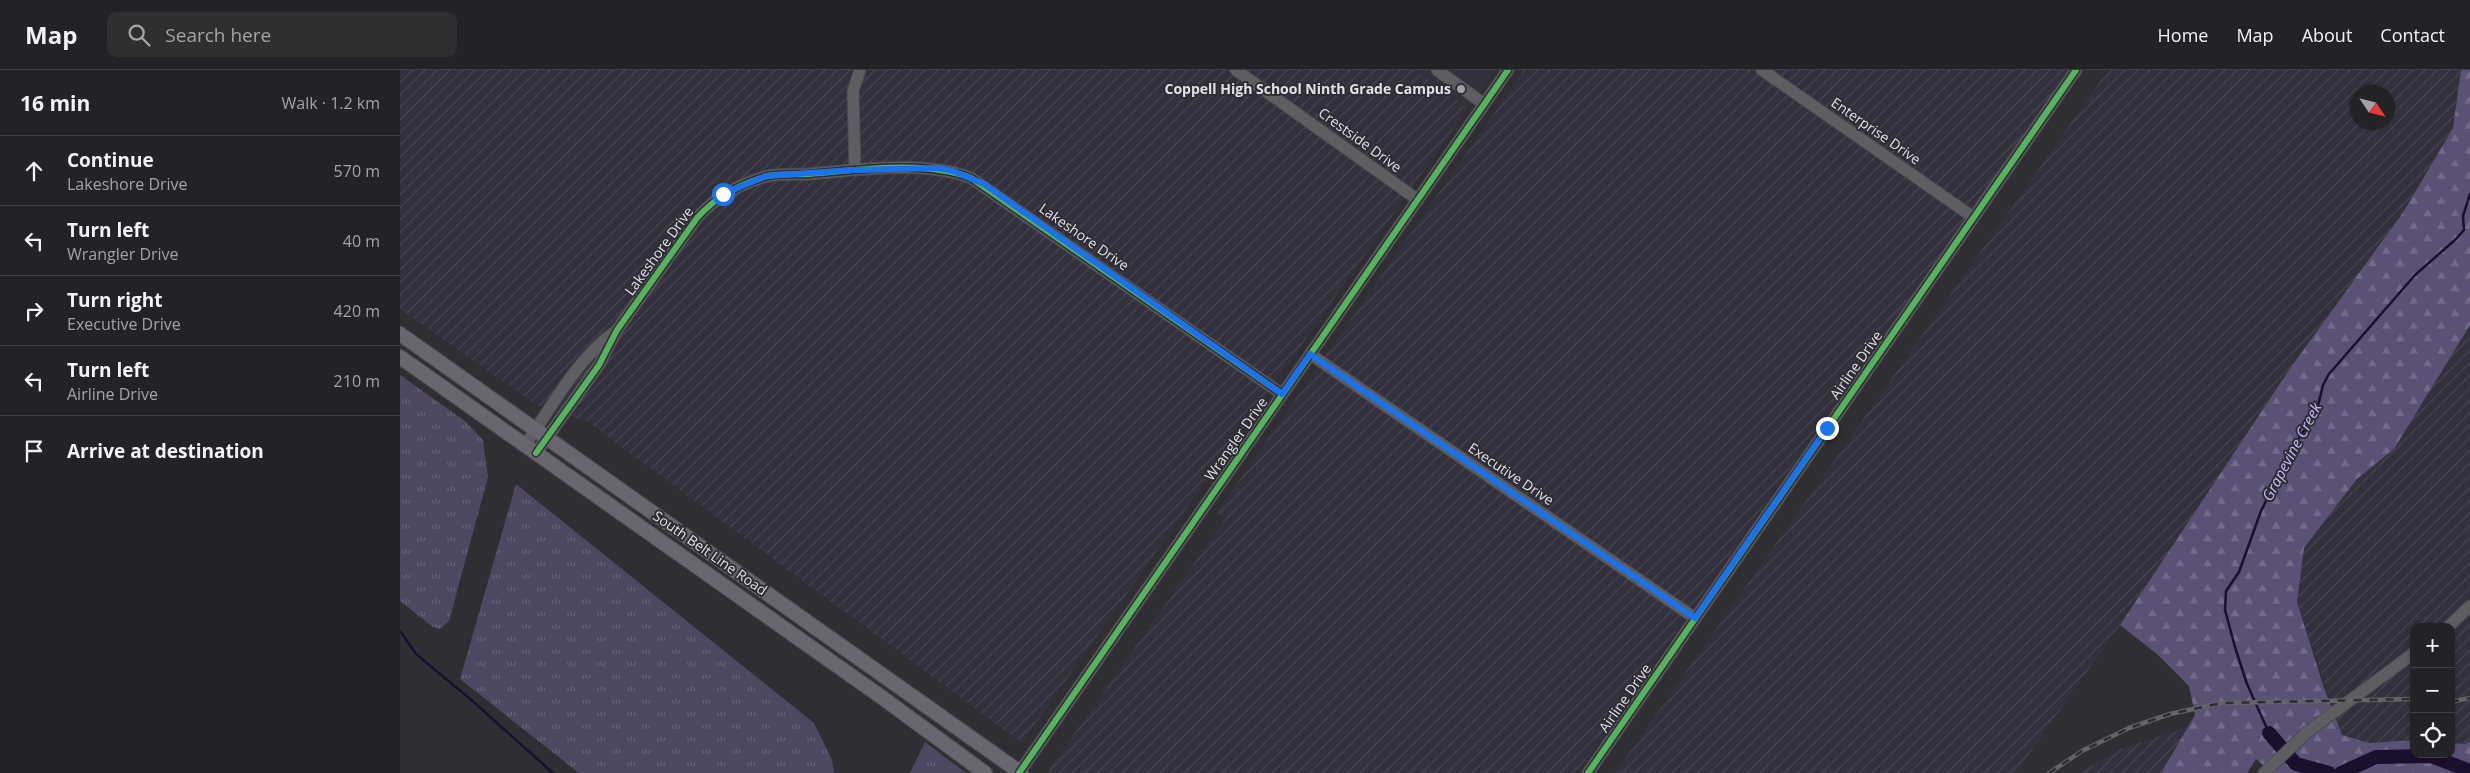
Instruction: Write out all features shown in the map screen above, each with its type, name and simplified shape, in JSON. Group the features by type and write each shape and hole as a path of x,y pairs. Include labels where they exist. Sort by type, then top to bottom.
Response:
{"main road":[{"name":"South Belt Line Road","path":"400,334 1020,773"},
{"name":"South Belt Line Road","path":"400,357 880,696 985,773"},
{"path":"700,569 711,554"}],"street":[{"path":"854,170 853,91 860,70"},
{"name":"Crestside Drive","path":"1236,70 1418,200"},
{"path":"1437,70 1484,104"},
{"name":"Wrangler Drive","path":"1020,773 1508,70"},
{"name":"Enterprise Drive","path":"1762,70 1974,217"},
{"name":"Airline Drive","path":"1588,773 2076,70"},
{"name":"Lakeshore Drive","path":"530,449 542,433 586,358 604,339 618,330 697,218 726,191 766,176 854,170 938,168 953,171 978,181 1282,394"},
{"name":"Executive Drive","path":"1310,354 1695,618"},
{"path":"2452,623 2470,606"},
{"path":"2267,770 2306,733 2410,656"}],"shaded area":[{"path":"400,70 1415,70 1468,108 1022,743 588,422 538,406 400,309"},
{"name":"Coppell High School Ninth Grade Campus","path":"1415,70 1494,70 1468,108"},
{"path":"1524,70 2069,70 1577,773 1051,773 1048,771 1225,519 1217,512"},
{"path":"2108,70 2461,70 2453,128 2404,211 2289,370 2120,625 2016,773 1615,773"},
{"path":"2470,325 2470,741 2467,744 2455,743 2455,623 2410,623 2410,740 2370,743 2342,735 2297,602 2304,548 2357,479 2394,449"},
{"path":"2188,727 2161,773 2080,773 2120,749"}],"green space":[{"path":"2461,70 2470,70 2470,325 2394,449 2357,479 2304,548 2297,602 2323,685 2342,735 2370,743 2410,740 2410,758 2455,758 2455,743 2466,744 2470,741 2470,773 2272,773 2256,759 2247,773 2161,773 2195,715 2189,686 2157,654 2120,625 2289,370 2404,211 2453,128"},
{"path":"400,375 465,421 483,440 488,477 449,621 440,629 433,627 400,601"},
{"path":"516,484 814,723 832,760 834,773 579,773 460,679"},
{"path":"925,742 966,773 910,773"}],"waterway":[{"name":"Grapevine Creek","path":"2269,733 2247,684 2235,647 2225,610 2226,591 2239,572 2261,511 2292,448 2316,414 2323,385 2329,374 2415,275 2464,230 2463,216 2470,194"},
{"path":"400,631 416,654 469,698 553,773"},
{"name":"Grapevine Creek","path":"2269,733 2296,764 2329,773"},
{"name":"Grapevine Creek","path":"2341,773 2376,757 2431,756 2470,771"}],"railway":[{"path":"2455,701 2470,698"},
{"path":"2049,773 2082,751 2129,728 2170,714 2222,703 2410,699"}],"cycle path":[{"path":"1019,773 1508,70"},
{"path":"1588,773 2076,70"},
{"path":"536,453 599,365 617,330 697,218 712,204 736,188 754,180 775,175 912,168 952,172 971,178 1282,394"}],"place":[{"name":"Coppell High School Ninth Grade Campus","path":"1461,89"}],"route":[{"path":"723,194 726,191 766,176 854,170 938,168 971,178 984,184 1282,394 1310,354 1695,618 1827,428"}]}
